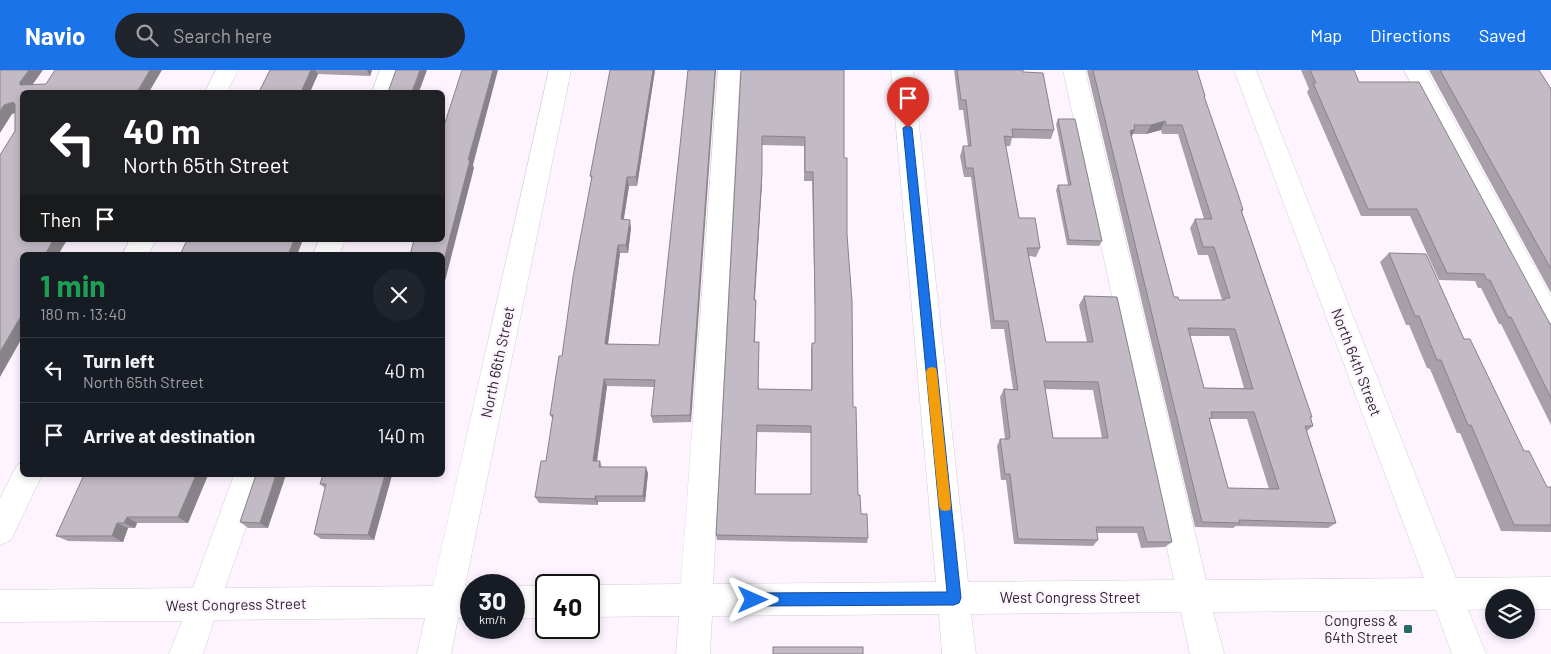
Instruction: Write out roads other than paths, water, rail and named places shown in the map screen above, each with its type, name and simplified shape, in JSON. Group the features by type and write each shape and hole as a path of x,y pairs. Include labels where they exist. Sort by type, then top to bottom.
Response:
{"street":[{"path":"217,90 227,70"},
{"path":"384,90 391,70"},
{"name":"North 66th Street","path":"434,654 458,602 560,70"},
{"path":"693,654 729,70"},
{"path":"902,70 959,654"},
{"path":"1074,70 1208,654"},
{"name":"North 64th Street","path":"1244,70 1469,654"},
{"path":"1415,70 1551,322"},
{"path":"0,530 26,477"},
{"path":"186,654 248,477"},
{"name":"West Congress Street","path":"600,601 1551,593"},
{"name":"West Congress Street","path":"0,606 458,602"}],"place":[{"name":"Congress & 64th Street","path":"1408,629"}]}
